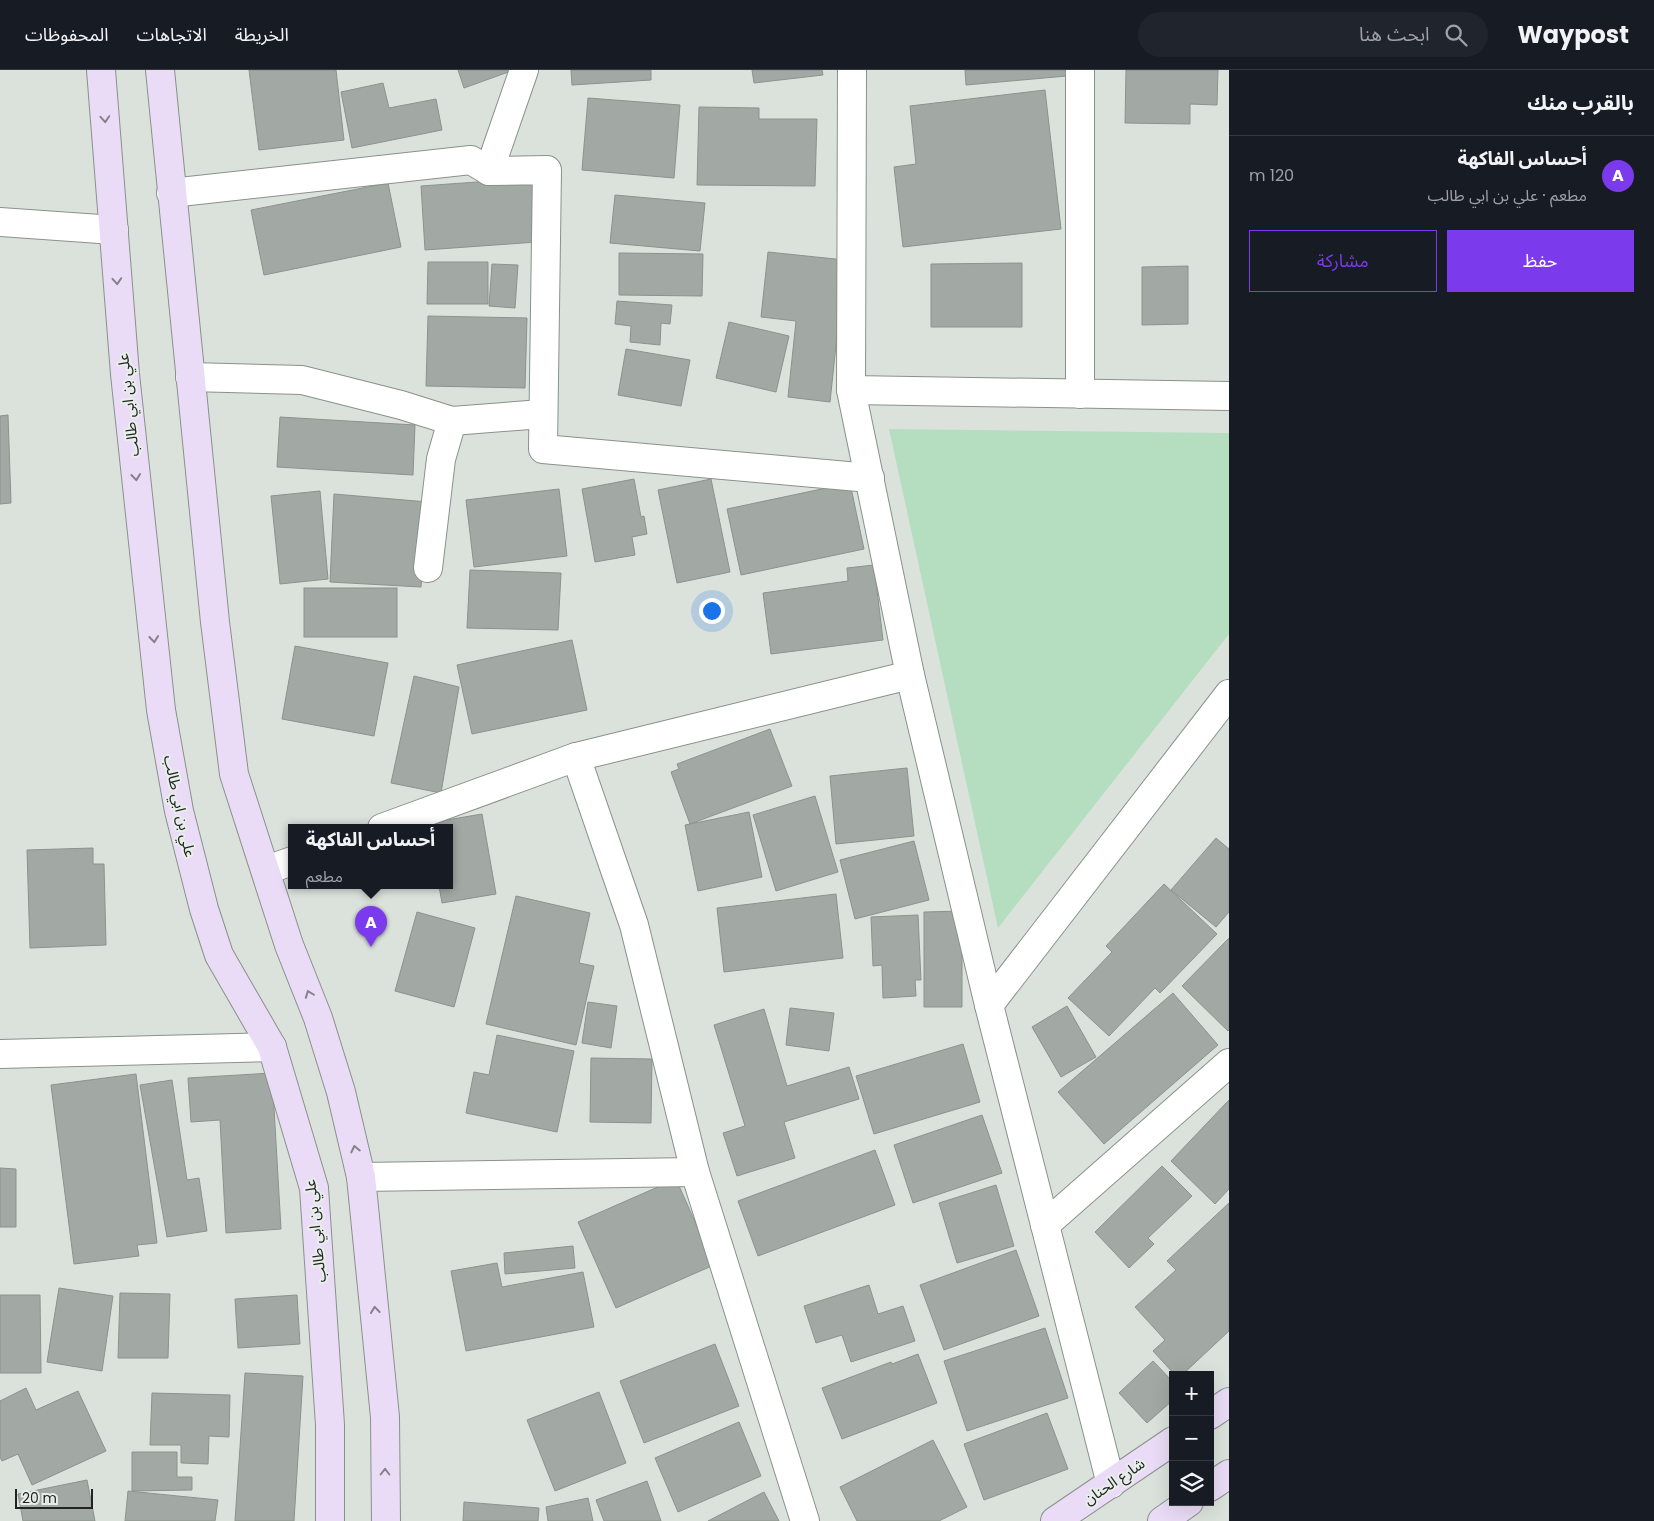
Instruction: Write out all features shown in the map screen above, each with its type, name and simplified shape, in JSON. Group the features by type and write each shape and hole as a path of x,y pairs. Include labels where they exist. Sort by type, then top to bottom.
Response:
{"main road":[{"name":"علي بن ابي طالب","path":"101,70 125,374 160,700 179,811 204,909 219,954 272,1047 314,1188 330,1425 330,1521"},
{"path":"160,70 215,622 234,774 290,945 318,1018 341,1092 361,1177 385,1416 386,1521"},
{"path":"1214,1412 1229,1402"},
{"name":"شارع الحنان","path":"1055,1521 1169,1444"},
{"path":"1214,1484 1229,1474"},
{"path":"1162,1521 1183,1506"}],"street":[{"path":"489,171 524,70"},
{"path":"852,70 851,390 910,675 989,1005 1111,1484"},
{"path":"1080,70 1080,394"},
{"path":"172,193 471,160 489,171 547,170 542,414 543,449 870,478"},
{"path":"0,222 114,230"},
{"path":"190,376 302,380 401,405 452,421 542,414"},
{"path":"851,390 1229,396"},
{"path":"428,568 441,459 452,421"},
{"path":"393,824 576,757 910,675"},
{"path":"989,1005 1229,694"},
{"path":"576,757 634,926 695,1172 805,1521"},
{"path":"267,870 288,862"},
{"path":"0,1054 272,1047"},
{"path":"1045,1225 1229,1063"},
{"path":"361,1177 695,1172"}],"green space":[{"path":"889,429 1229,433 1229,634 998,928"}],"building":[{"path":"249,70 336,70 344,140 259,150"},
{"path":"458,70 514,70 464,88"},
{"path":"571,70 651,70 651,80 572,85"},
{"path":"752,70 822,70 823,75 754,83"},
{"path":"965,70 1077,70 1078,75 966,85"},
{"path":"1126,70 1218,70 1217,105 1190,104 1190,124 1125,123"},
{"path":"383,83 389,108 436,99 442,130 352,148 341,92"},
{"path":"1045,90 1061,229 903,247 894,167 916,164 910,106"},
{"path":"588,98 680,105 674,178 582,170"},
{"path":"699,107 759,108 759,119 817,119 815,186 697,185"},
{"path":"533,178 537,242 425,250 421,186"},
{"path":"388,183 401,247 264,275 251,210"},
{"path":"615,195 705,203 700,251 610,243"},
{"path":"768,252 845,260 830,402 788,397 796,321 761,317"},
{"path":"619,253 703,254 702,296 619,295"},
{"path":"428,262 488,262 488,304 427,304"},
{"path":"1022,263 1022,327 931,327 931,264"},
{"path":"492,264 518,265 515,308 489,306"},
{"path":"1188,266 1188,324 1142,325 1142,267"},
{"path":"617,301 672,305 670,324 661,323 660,345 630,342 631,326 615,324"},
{"path":"428,316 527,318 525,388 426,386"},
{"path":"729,322 789,336 776,392 716,378"},
{"path":"626,349 690,360 681,406 618,395"},
{"path":"8,415 11,503 0,504 0,416"},
{"path":"280,417 415,425 413,475 277,467"},
{"path":"634,479 641,517 644,516 647,534 632,537 635,555 595,562 582,489"},
{"path":"711,479 730,572 677,583 658,490"},
{"path":"850,483 864,549 741,575 727,509"},
{"path":"559,489 567,556 474,567 466,500"},
{"path":"320,491 328,579 280,584 271,496"},
{"path":"334,494 428,502 421,587 330,582"},
{"path":"874,565 883,640 771,654 763,593 848,581 847,568"},
{"path":"470,570 561,573 558,630 467,628"},
{"path":"304,588 397,588 397,637 304,637"},
{"path":"572,640 587,710 472,734 457,665"},
{"path":"295,646 388,663 374,736 282,719"},
{"path":"414,676 459,687 441,793 391,783"},
{"path":"770,729 792,786 690,824 671,772 679,769 677,764"},
{"path":"907,768 914,836 836,844 830,776"},
{"path":"815,796 838,872 776,891 753,815"},
{"path":"749,812 762,877 698,891 685,825"},
{"path":"482,814 496,894 442,903 440,889 453,889 453,824 429,823"},
{"path":"1216,838 1229,849 1229,912 1216,927 1171,890"},
{"path":"914,841 929,900 855,919 840,860"},
{"path":"93,848 93,864 104,864 106,945 30,948 27,850"},
{"path":"1164,884 1217,934 1160,993 1155,988 1109,1036 1068,998 1112,952 1106,946"},
{"path":"836,894 843,958 724,972 717,908"},
{"path":"516,896 590,913 579,963 594,966 576,1045 486,1024"},
{"path":"962,911 962,1007 924,1007 924,912"},
{"path":"417,912 475,928 454,1007 395,991"},
{"path":"918,915 921,980 915,980 916,996 883,998 882,965 873,966 871,917"},
{"path":"1229,938 1229,1030 1228,1031 1182,986"},
{"path":"1173,993 1218,1045 1104,1144 1058,1092"},
{"path":"588,1002 617,1006 611,1048 582,1043"},
{"path":"1067,1006 1096,1057 1061,1077 1032,1027"},
{"path":"790,1008 834,1013 829,1051 786,1045"},
{"path":"764,1009 787,1086 849,1067 859,1099 784,1122 795,1158 737,1176 723,1133 745,1126 714,1025"},
{"path":"497,1035 574,1051 557,1132 466,1113 474,1072 489,1075"},
{"path":"963,1044 980,1102 874,1134 856,1076"},
{"path":"591,1058 652,1059 651,1123 590,1122"},
{"path":"272,1073 281,1229 226,1233 220,1120 191,1122 188,1078"},
{"path":"136,1074 157,1243 137,1245 139,1256 74,1264 51,1085"},
{"path":"172,1080 187,1180 199,1178 207,1231 167,1237 140,1085"},
{"path":"1229,1100 1229,1189 1215,1204 1171,1161"},
{"path":"982,1115 1002,1173 913,1203 894,1145"},
{"path":"875,1150 895,1205 758,1256 738,1201"},
{"path":"1162,1166 1192,1196 1148,1238 1154,1244 1129,1268 1095,1232"},
{"path":"0,1168 16,1169 16,1227 0,1227"},
{"path":"676,1179 714,1265 616,1308 578,1222"},
{"path":"996,1185 1014,1246 957,1263 939,1203"},
{"path":"1229,1203 1229,1331 1186,1371 1171,1371 1153,1351 1165,1340 1135,1307 1176,1270 1167,1261"},
{"path":"573,1246 575,1268 505,1274 504,1253"},
{"path":"1016,1250 1039,1316 944,1350 920,1285"},
{"path":"497,1263 502,1287 583,1272 594,1327 466,1351 451,1271"},
{"path":"869,1285 878,1314 903,1306 915,1341 851,1362 842,1335 816,1343 804,1306"},
{"path":"59,1288 113,1296 102,1371 47,1362"},
{"path":"120,1293 170,1294 168,1358 118,1358"},
{"path":"0,1295 40,1295 41,1373 0,1373"},
{"path":"297,1295 300,1344 238,1348 235,1299"},
{"path":"1045,1328 1068,1398 967,1431 944,1361"},
{"path":"715,1344 739,1406 644,1443 620,1381"},
{"path":"918,1354 937,1403 842,1439 822,1388"},
{"path":"1153,1361 1169,1378 1169,1404 1147,1423 1119,1393"},
{"path":"245,1373 303,1376 294,1521 235,1521"},
{"path":"26,1388 36,1410 78,1391 106,1451 32,1485 18,1454 2,1461 0,1457 0,1401"},
{"path":"599,1392 626,1463 555,1491 527,1420"},
{"path":"152,1393 230,1395 229,1437 209,1436 208,1464 181,1463 181,1445 150,1445"},
{"path":"1047,1413 1068,1469 984,1500 964,1444"},
{"path":"739,1422 761,1476 678,1512 655,1458"},
{"path":"933,1440 967,1507 939,1521 857,1521 840,1487"},
{"path":"132,1452 177,1452 177,1477 192,1477 192,1490 132,1491"},
{"path":"87,1480 95,1521 23,1521 18,1494"},
{"path":"647,1481 661,1521 604,1521 596,1500"},
{"path":"128,1491 218,1500 215,1521 125,1521"},
{"path":"764,1492 779,1521 708,1521"},
{"path":"588,1498 593,1521 548,1521 546,1507"},
{"path":"464,1502 539,1508 538,1521 463,1521"}],"place":[{"name":"أحساس الفاكهة","path":"371,947"}]}
